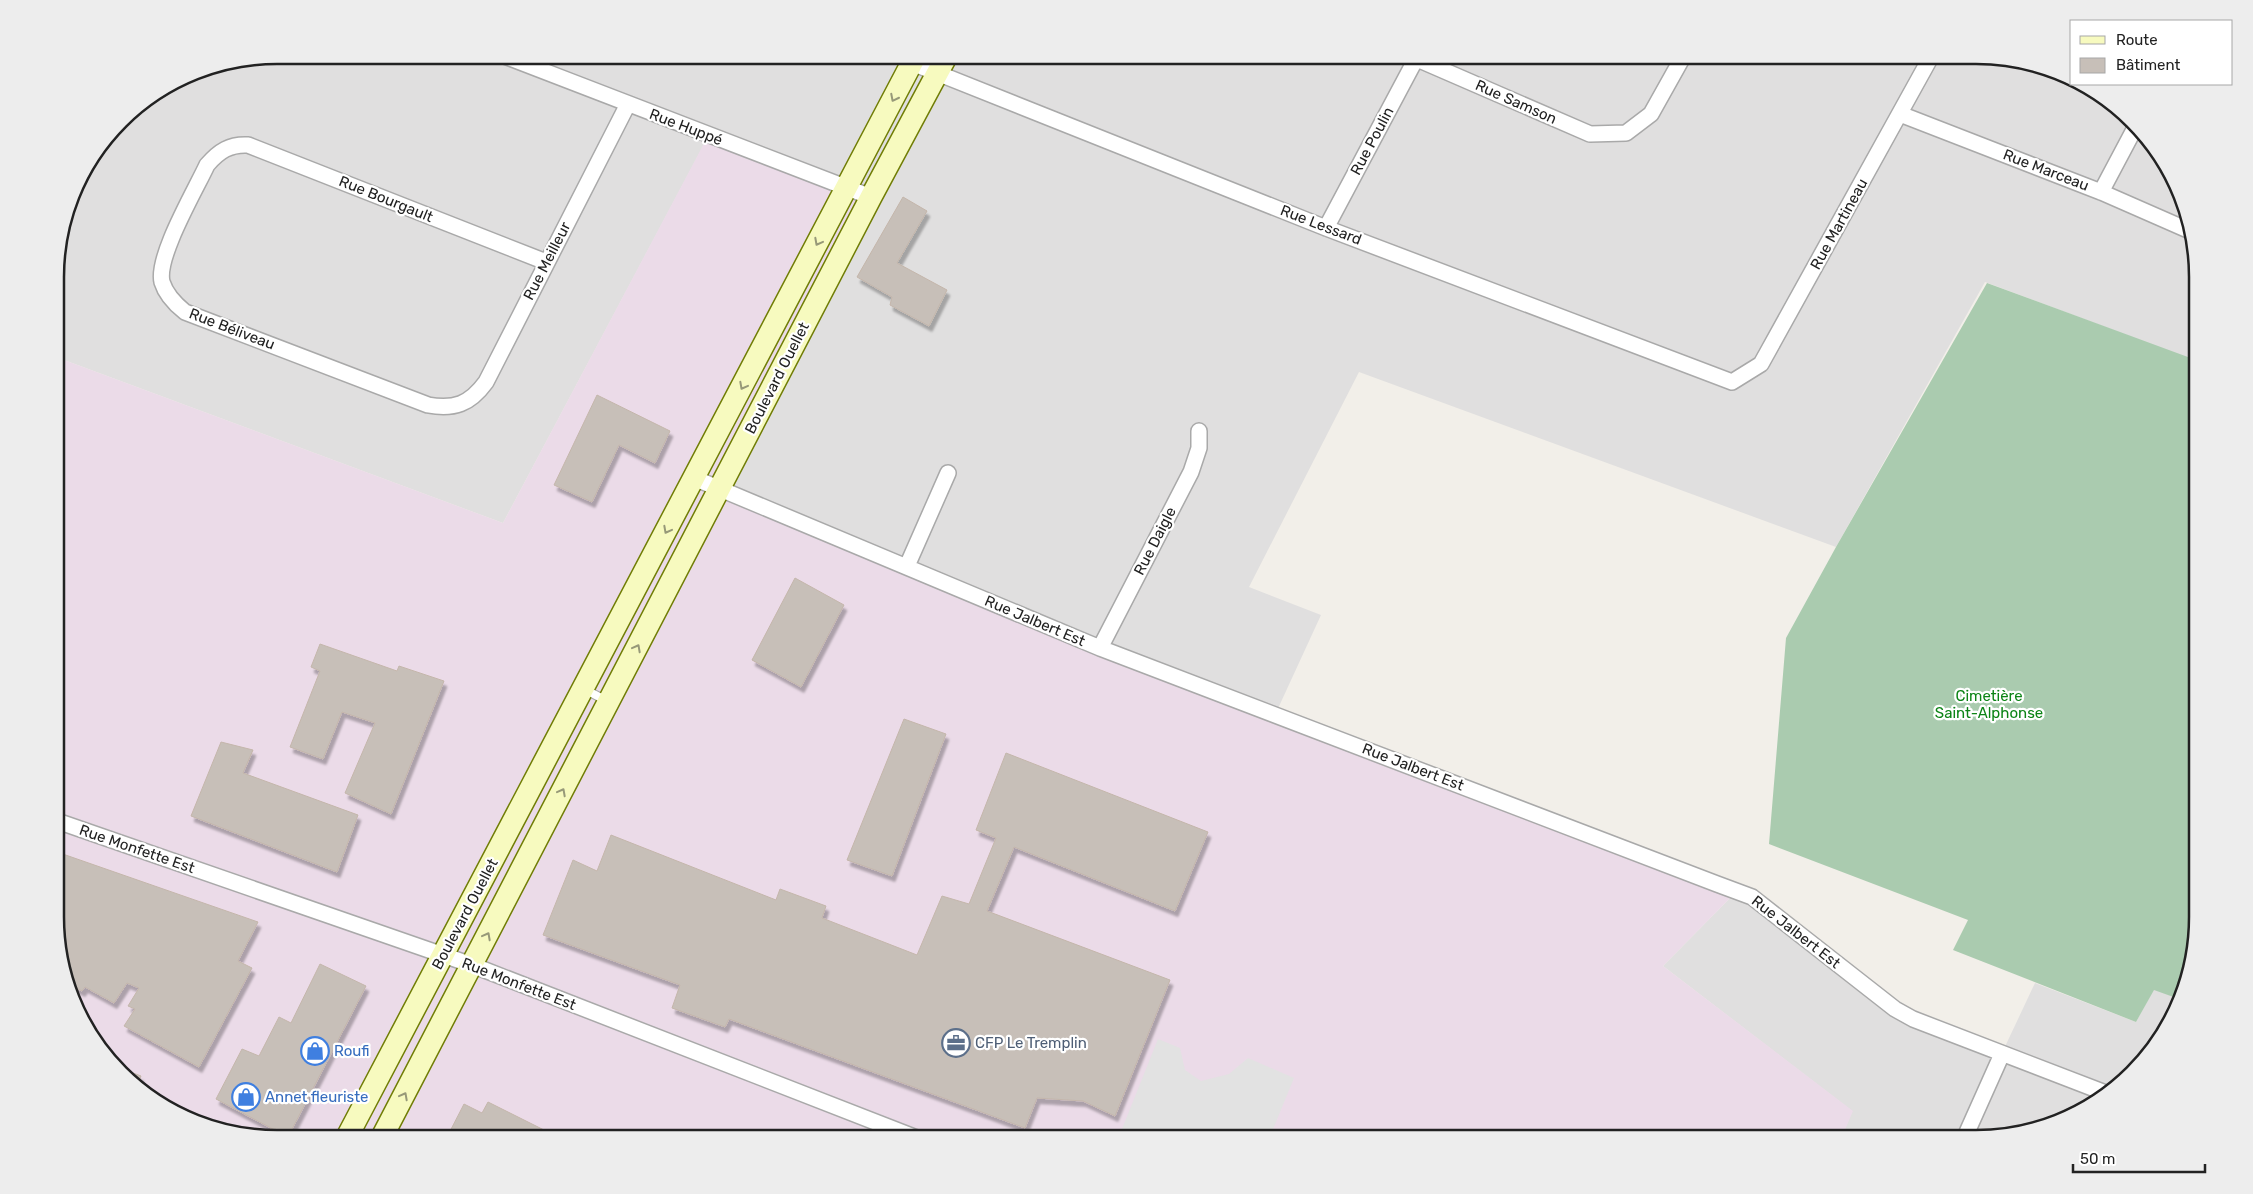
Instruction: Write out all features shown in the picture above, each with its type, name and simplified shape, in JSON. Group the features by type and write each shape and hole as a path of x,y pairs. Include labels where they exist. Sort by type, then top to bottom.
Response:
{"street":[{"name":"Rue Huppé","path":"525,64 871,197"},
{"name":"Boulevard Ouellet","path":"351,1130 911,64"},
{"name":"Rue Lessard","path":"943,64 1326,228 1732,382"},
{"name":"Boulevard Ouellet","path":"386,1130 871,197 943,64"},
{"name":"Rue Poulin","path":"1326,228 1410,64"},
{"name":"Rue Samson","path":"1432,64 1590,134 1626,133 1651,114 1679,64"},
{"name":"Rue Martineau","path":"1732,382 1761,364 1927,64"},
{"name":"Rue Meilleur","path":"456,407 477,394 486,382 628,104"},
{"name":"Rue Marceau","path":"1900,114 2101,192 2183,228"},
{"path":"2101,192 2133,132"},
{"name":"Rue Bourgault","path":"225,149 236,144 248,144 546,262"},
{"name":"Rue Béliveau","path":"225,149 207,165 164,255 162,280 166,292 175,305 185,312 428,405 456,407"},
{"name":"Rue Daigle","path":"1100,648 1191,472 1199,448 1199,431"},
{"path":"907,566 948,473"},
{"name":"Rue Jalbert Est","path":"694,478 1100,648 1717,884 1738,890 1752,897 1895,1009 1913,1019 2099,1091"},
{"name":"Rue Monfette Est","path":"64,822 472,965 896,1130"},
{"path":"1968,1130 2002,1054"}],"lane":[{"path":"584,688 609,702"}],"shaded area":[{"path":"263,64 1990,64 2031,71 2058,80 2083,92 2117,117 2136,136 2161,170 2178,208 2185,235 2189,263 2189,358 1985,282 1836,547 1359,372 1249,587 1321,615 1275,715 720,489 709,135 503,523 64,360 64,263 71,222 80,195 92,170 126,126 170,92 195,80 222,71"},
{"path":"709,134 871,197 721,488 1100,648 1738,890 1663,966 1853,1111 1845,1130 263,1130 235,1126 208,1119 170,1102 126,1068 92,1024 75,986 68,959 64,931 64,360 503,523"},
{"path":"1738,890 1895,1009 2002,1053 2035,983 2136,1022 2154,989 2174,997 2161,1024 2127,1068 2083,1102 2058,1114 2031,1123 1990,1130 1845,1130 1852,1111 1663,966"},
{"path":"1158,1039 1180,1048 1185,1070 1201,1081 1229,1074 1248,1058 1294,1078 1273,1130 1122,1130"}],"green space":[{"name":"Cimetière Saint-Alphonse","path":"1987,283 2189,357 2189,931 2182,972 2174,997 2154,990 2136,1022 1953,950 1968,920 1769,844 1786,638"}],"building":[{"path":"903,197 927,211 897,263 947,290 929,326 890,305 892,297 857,277"},
{"path":"597,395 670,431 655,463 619,445 592,502 554,485"},
{"path":"795,578 844,605 801,687 752,660"},
{"path":"320,644 397,671 399,666 444,681 391,814 345,793 375,723 342,712 323,759 290,747 320,671 311,667"},
{"path":"904,719 946,734 892,876 847,860"},
{"path":"221,742 253,750 243,773 358,815 337,872 191,816"},
{"path":"1006,753 1208,832 1175,911 1014,847 987,911 1170,980 1115,1116 1083,1101 1037,1098 1025,1128 729,1019 725,1027 672,1008 680,985 543,935 573,860 597,871 611,835 776,900 780,889 826,906 822,918 917,955 942,896 969,904 996,838 976,830"},
{"path":"64,854 258,922 238,961 252,968 199,1067 124,1026 135,1009 128,1006 139,988 127,983 114,1003 85,987 82,991 75,986 68,959 64,931"},
{"path":"320,964 366,986 292,1130 275,1130 216,1099 242,1049 259,1056 279,1017 291,1023"},
{"path":"130,1072 141,1076 139,1080"},
{"path":"488,1102 544,1130 451,1130 464,1104 482,1113"}],"place":[{"name":"CFP Le Tremplin","path":"956,1043"},
{"name":"Roufi","path":"315,1051"},
{"name":"Annet fleuriste","path":"246,1097"}]}
